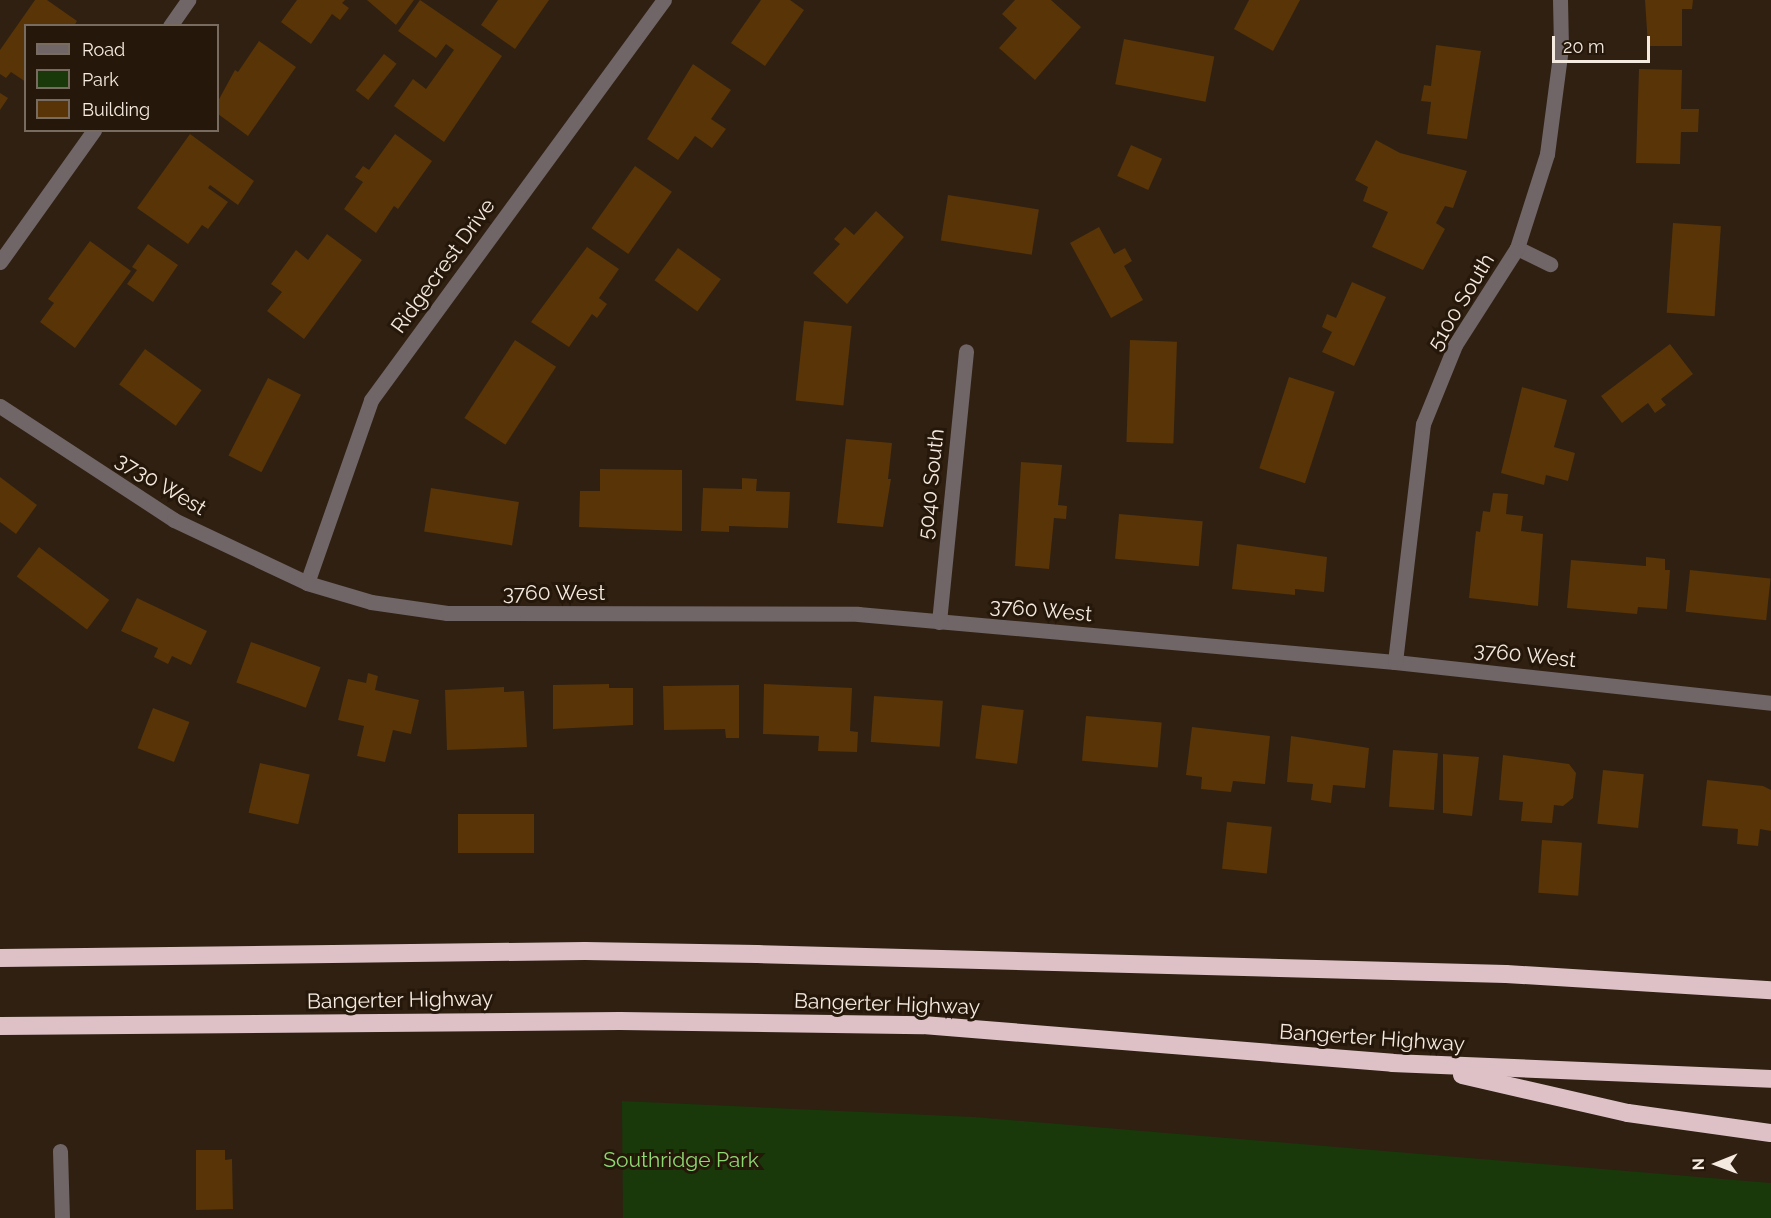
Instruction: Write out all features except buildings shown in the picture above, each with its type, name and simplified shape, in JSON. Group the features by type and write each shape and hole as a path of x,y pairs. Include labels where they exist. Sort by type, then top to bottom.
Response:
{"highway":[{"path":"0,958 573,951 757,954 1506,974 1771,990"},
{"name":"Bangerter Highway","path":"0,1026 596,1021 923,1025 1392,1063 1771,1079"},
{"path":"1392,1063 1475,1077 1628,1113 1771,1133"}],"street":[{"path":"171,24 188,0"},
{"name":"Ridgecrest Drive","path":"307,584 371,400 664,0"},
{"name":"5100 South","path":"1395,662 1423,424 1455,345 1517,248 1547,154 1561,47 1560,0"},
{"path":"0,262 93,132"},
{"path":"1517,248 1550,264"},
{"name":"5040 South","path":"939,622 966,351"},
{"name":"3730 West","path":"0,406 174,520 307,584"},
{"name":"3760 West","path":"307,584 371,602 447,613 858,614 1395,662 1771,703"},
{"path":"60,1151 62,1218"}],"green space":[{"name":"Southridge Park","path":"622,1101 973,1117 1771,1183 1771,1218 623,1218"}]}
